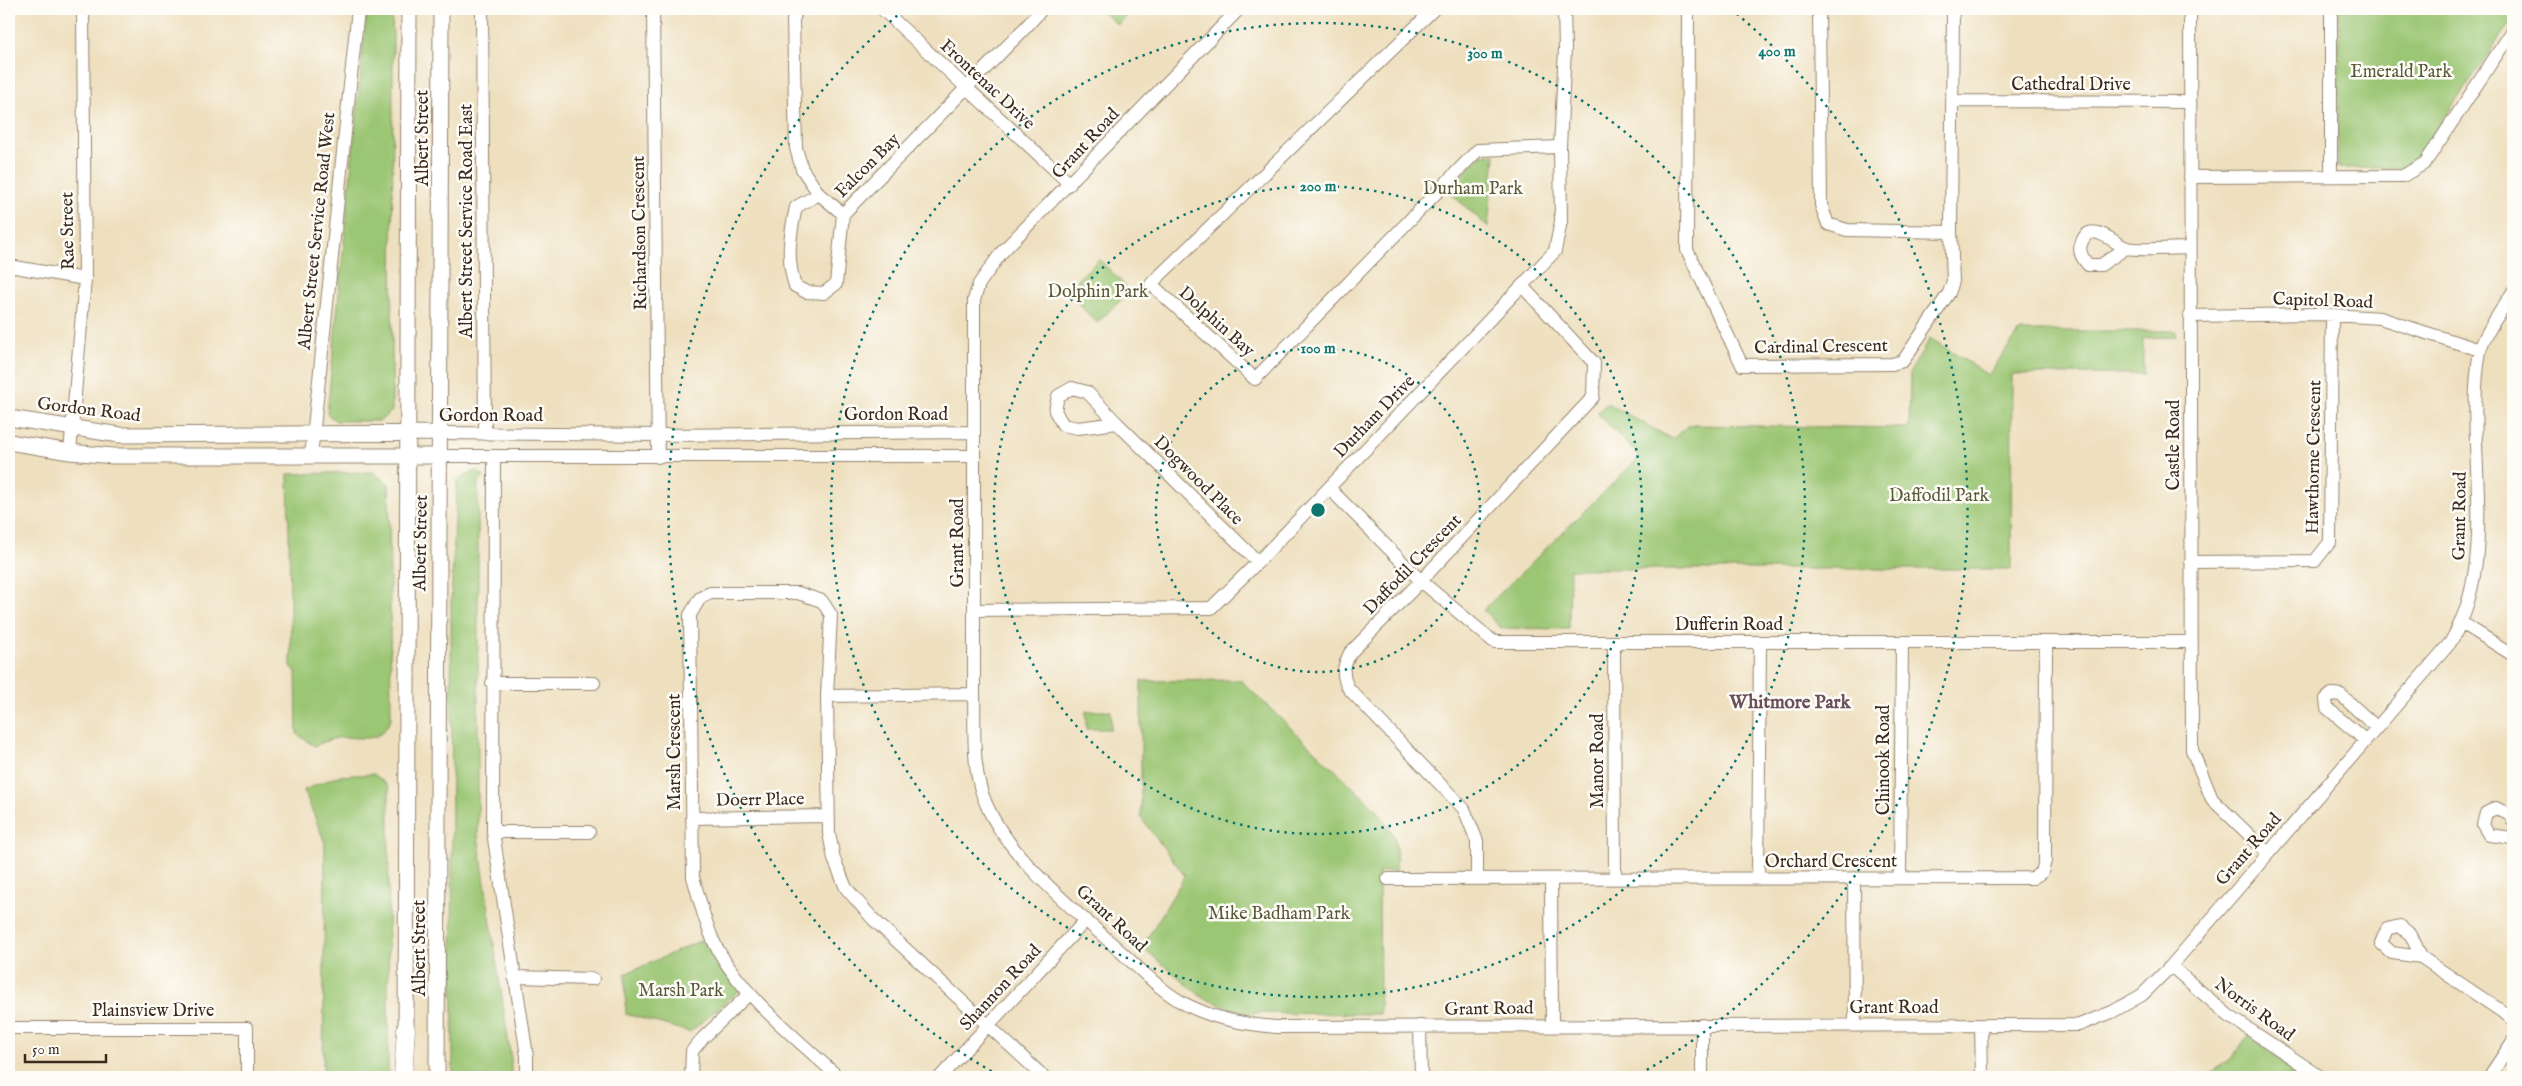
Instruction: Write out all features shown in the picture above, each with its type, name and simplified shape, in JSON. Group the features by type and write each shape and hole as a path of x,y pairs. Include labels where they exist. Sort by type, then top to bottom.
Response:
{"highway":[{"path":"404,1077 406,1029"}],"main road":[{"name":"Albert Street","path":"406,1029 409,9"},
{"name":"Albert Street","path":"437,1077 441,9"},
{"name":"Gordon Road","path":"9,418 120,435 440,433"},
{"path":"9,442 70,452 170,457 440,456"}],"street":[{"name":"Rae Street","path":"70,452 84,279 83,9"},
{"name":"Albert Street Service Road West","path":"311,456 358,9"},
{"name":"Albert Street Service Road East","path":"482,9 485,434"},
{"name":"Richardson Crescent","path":"653,9 658,457"},
{"name":"Falcon Bay","path":"796,9 793,20 796,148 802,169 819,194 843,214 1042,9"},
{"name":"Frontenac Drive","path":"882,9 1070,184"},
{"name":"Grant Road","path":"1238,9 1002,253 979,284 974,300 974,694 975,754 979,783 986,805 998,828 1023,859 1086,920 1155,982 1183,1003 1210,1016 1241,1024 1276,1027 2079,1025 2112,1012 2142,995 2172,966 2450,643 2462,624 2473,587 2477,552 2477,396 2480,350 2513,292"},
{"name":"Dolphin Bay","path":"1434,9 1151,284 1255,378 1478,150 1560,147"},
{"name":"Durham Drive","path":"975,610 1211,608 1258,562 1554,251 1561,221 1560,147 1565,49 1564,9"},
{"name":"Cardinal Crescent","path":"1688,9 1687,250 1742,365 1892,364 1903,361 1949,293 1953,281 1951,232 1953,9"},
{"path":"1819,9 1821,205 1828,224 1847,230 1951,232"},
{"name":"Castle Road","path":"2190,9 2190,642 2192,750 2212,799 2268,853"},
{"path":"2331,9 2331,176"},
{"path":"2190,177 2403,176 2426,163 2513,30"},
{"name":"Cathedral Drive","path":"1953,101 2189,102"},
{"path":"819,194 796,207 792,224 789,266 795,286 806,292 824,293 836,284 843,214"},
{"path":"2126,248 2190,248"},
{"path":"9,266 84,279"},
{"name":"Daffodil Crescent","path":"1477,880 1477,841 1464,809 1349,689 1343,678 1344,666 1350,653 1421,581 1593,397 1594,363 1522,286"},
{"name":"Capitol Road","path":"2190,316 2332,315 2380,318 2480,350"},
{"name":"Hawthorne Crescent","path":"2191,562 2315,561 2330,542 2332,315"},
{"name":"Dogwood Place","path":"1117,422 1078,428 1063,424 1055,411 1058,396 1072,388 1087,392 1258,562"},
{"name":"Gordon Road","path":"440,433 658,435 974,432"},
{"path":"820,434 820,457"},
{"path":"440,456 974,456"},
{"path":"494,456 493,832 527,1056 527,1077"},
{"name":"Dufferin Road","path":"1329,488 1421,581 1494,642 2190,642"},
{"name":"Marsh Crescent","path":"838,1077 750,993 718,950 704,916 693,878 690,615 700,598 710,593 798,593 822,602 831,615 828,696 828,816 834,860 846,888 873,919 1044,1077"},
{"path":"2462,624 2513,655"},
{"name":"Manor Road","path":"1614,642 1615,880"},
{"path":"1758,879 1760,642"},
{"name":"Chinook Road","path":"1900,878 1902,642"},
{"name":"Orchard Crescent","path":"1388,879 2033,878 2042,872 2045,861 2046,642"},
{"path":"492,683 594,683"},
{"path":"828,696 974,694"},
{"path":"2365,740 2327,708 2326,700 2332,694 2341,695 2376,727"},
{"path":"2513,821 2510,815 2496,808 2486,814 2483,825 2489,835 2513,838"},
{"name":"Doerr Place","path":"692,818 828,816"},
{"path":"493,832 589,832"},
{"path":"1854,878 1855,1025"},
{"path":"1551,880 1552,1025"},
{"name":"Shannon Road","path":"940,1077 1086,920"},
{"path":"2421,957 2513,1018"},
{"name":"Norris Road","path":"2172,966 2229,1016 2321,1077"},
{"path":"514,977 593,979"},
{"path":"690,1077 692,1051 750,993"},
{"path":"1702,1025 1702,1077"},
{"path":"1981,1025 1982,1077"},
{"path":"1420,1026 1420,1077"},
{"name":"Plainsview Drive","path":"9,1028 247,1028 247,1077"},
{"path":"2489,1077 2513,1041"}],"green space":[{"path":"367,9 391,9 393,34 392,411 380,421 336,421 327,414"},
{"path":"1099,9 1133,9 1118,25"},
{"name":"Emerald Park","path":"2339,9 2513,9 2513,18 2410,168 2338,168"},
{"name":"Durham Park","path":"1495,154 1488,227 1447,190 1480,155"},
{"name":"Dolphin Park","path":"1099,259 1130,291 1097,323 1066,291"},
{"name":"Daffodil Park","path":"2020,331 2176,331 2176,337 2143,338 2143,374 2012,374 2011,569 1570,569 1569,629 1501,628 1483,610 1640,457 1597,413 1607,403 1672,439 1689,425 1909,428 1910,372 1930,338 1988,375"},
{"path":"476,470 484,477 478,483 478,836 511,1059 511,1077 453,1077 451,603 457,481"},
{"path":"372,472 389,484 391,719 386,728 375,737 337,738 314,746 297,734 296,672 291,666 288,474"},
{"name":"Mike Badham Park","path":"1240,680 1376,809 1394,837 1396,844 1396,871 1379,872 1380,1014 1244,1013 1203,998 1142,947 1185,876 1141,818 1141,681"},
{"path":"1086,711 1111,711 1111,729 1086,729"},
{"path":"374,774 389,787 388,1077 323,1077 325,843 304,790 338,776"},
{"name":"Marsh Park","path":"702,940 740,990 690,1032 626,1014 625,974"},
{"path":"2248,1036 2307,1077 2206,1077 2232,1057"}],"district":[{"name":"Whitmore Park","path":"1790,701"}]}
